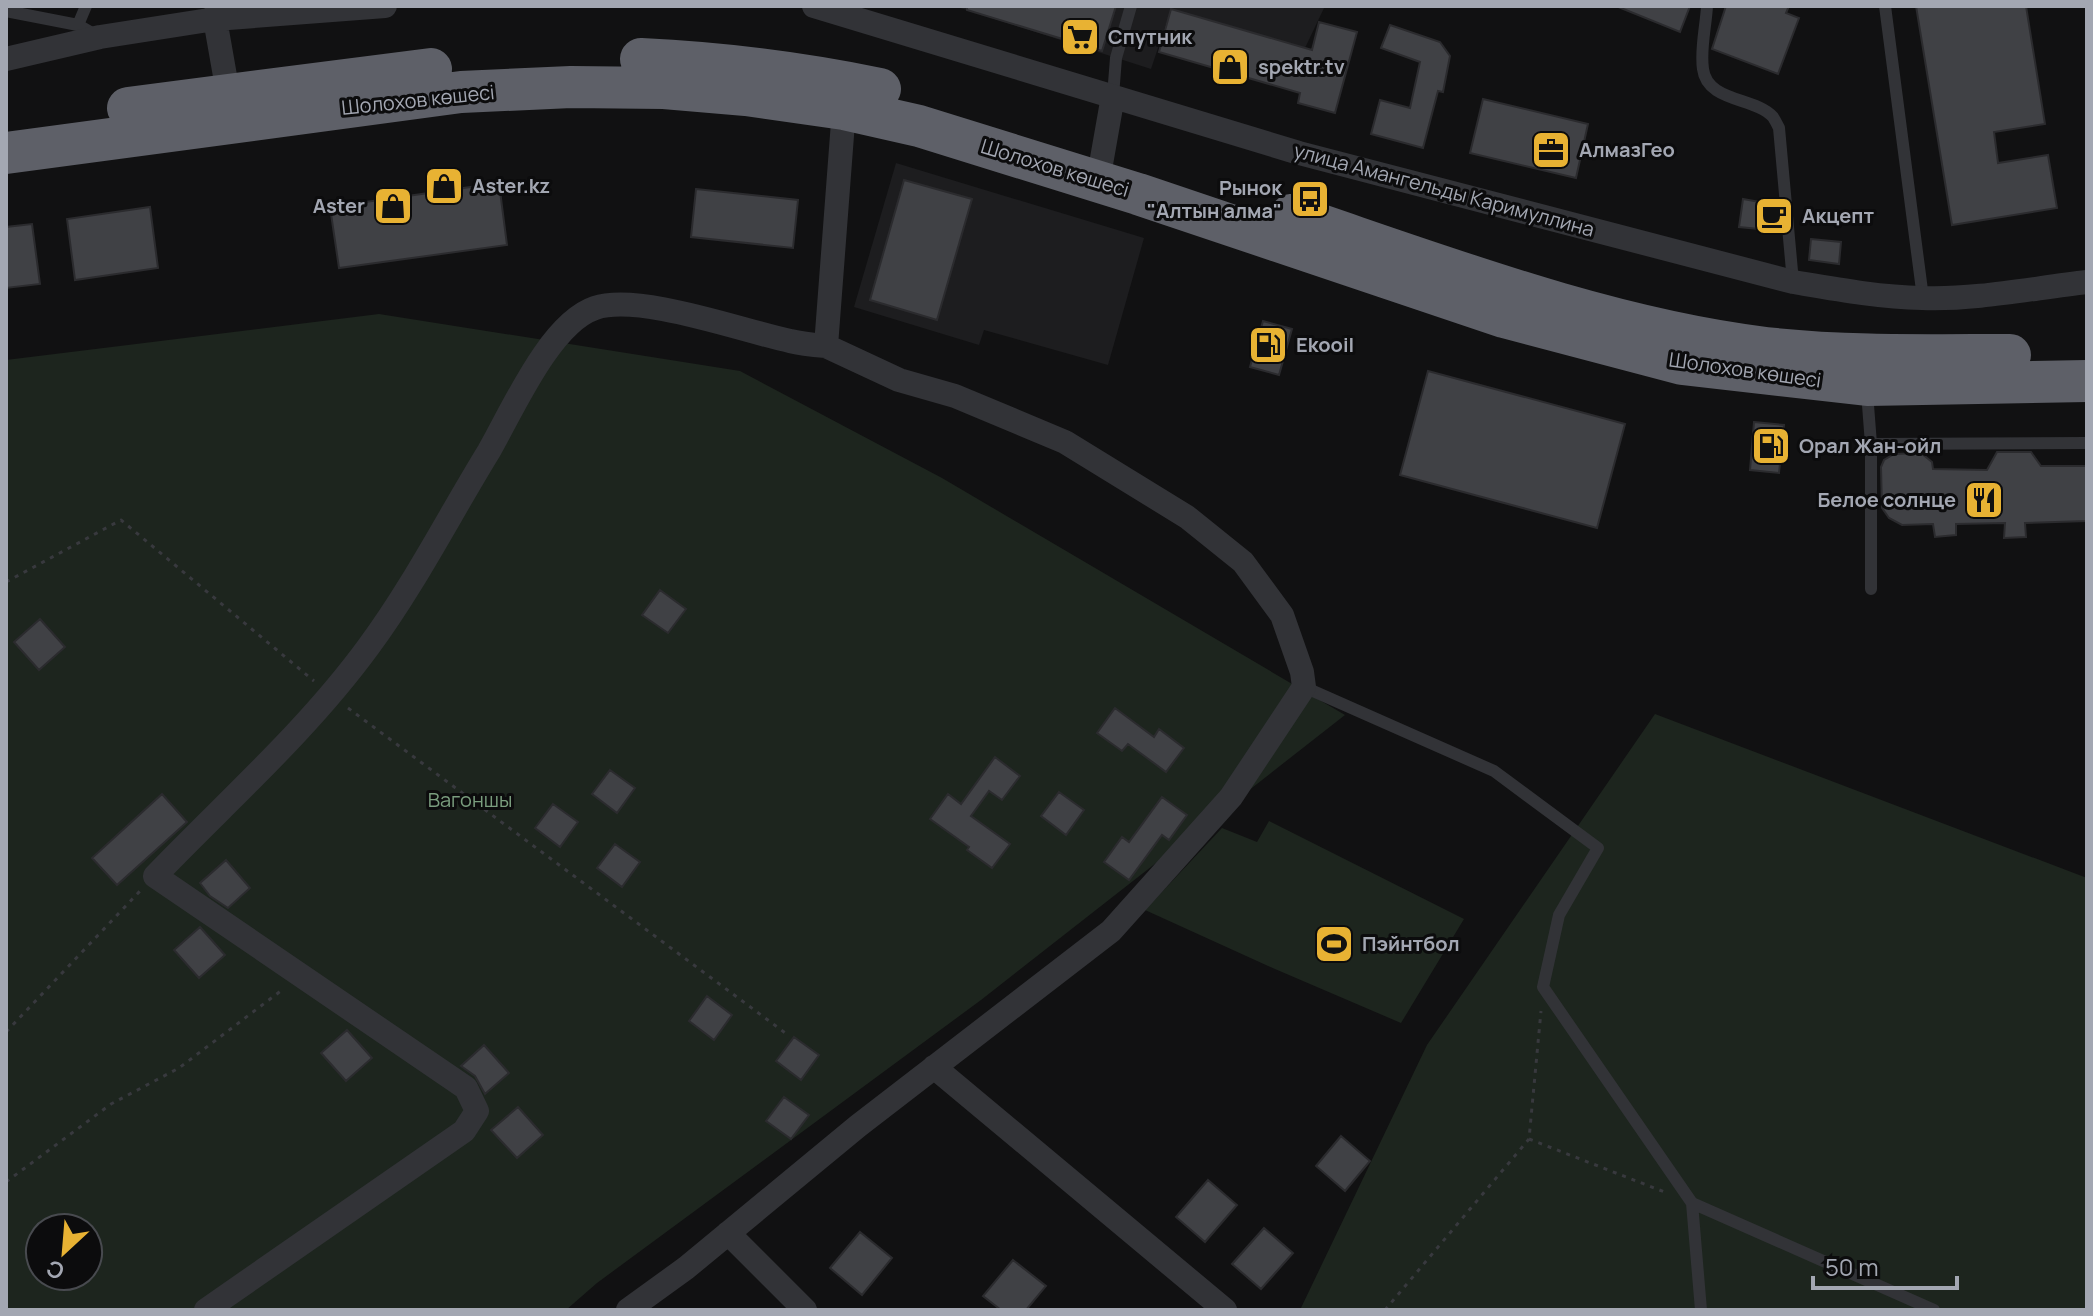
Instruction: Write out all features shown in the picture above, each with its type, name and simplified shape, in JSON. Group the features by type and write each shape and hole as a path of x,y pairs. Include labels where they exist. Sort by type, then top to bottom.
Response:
{"highway":[{"name":"Шолохов көшесі","path":"6,153 229,108 474,64 639,59 714,62 800,72 918,96 1461,303 1682,364 1867,385 2087,381"},
{"name":"Шолохов көшесі","path":"6,126 229,108 571,87 664,88 746,95 844,109 1100,167 1569,304 1676,332 1765,348 1856,355 2087,355"}],"street":[{"path":"6,59 89,31 216,13 385,6"},
{"name":"улица Амангельды Каримуллина","path":"814,6 1299,153 1793,282 1837,290 1923,298 2087,282"},
{"path":"216,13 229,108"},
{"path":"1100,167 1113,96"},
{"path":"826,346 844,109"},
{"path":"206,1310 464,1131 477,1111 466,1088 155,876 245,786 368,648 406,592 530,378 563,329 595,308 628,305 723,323 791,342 826,346 899,380 955,396 1065,442 1187,517 1243,562 1282,615 1302,672 1304,687 1231,797 1111,931 858,1126 628,1310"},
{"path":"934,1067 1225,1310"},
{"path":"728,1233 805,1310"}],"lane":[{"path":"6,11 89,31 86,6"},
{"path":"1113,96 1116,58 1131,6"},
{"path":"1707,6 1702,67 1705,78 1718,90 1766,112 1779,128 1793,282"},
{"path":"1885,6 1923,298"},
{"path":"1867,385 1871,444 1871,589"},
{"path":"1871,444 2087,443"},
{"path":"1304,687 1494,771 1598,848 1559,915 1543,987 1692,1203 1701,1310"},
{"path":"1692,1203 1934,1310"}],"path":[{"path":"6,582 121,520 330,694 788,1035"},
{"path":"6,1032 155,876"},
{"path":"6,1182 111,1104 179,1068 300,975"},
{"path":"1385,1310 1529,1139 1543,987"},
{"path":"1529,1139 1692,1203"}],"shaded area":[{"path":"954,6 1325,6 1305,48 1171,9 1151,69"},
{"path":"896,163 1144,238 1108,365 984,330 979,345 854,307"}],"green space":[{"name":"Вагоншы","path":"379,314 740,371 942,478 1345,715 981,1000 597,1283 566,1310 6,1310 6,360"},
{"path":"1655,714 2087,878 2087,1310 1300,1310 1427,1045"},
{"name":"Пэйнтбол","path":"1269,821 1464,919 1401,1023 1145,910 1222,828 1257,842"}],"building":[{"path":"967,6 1116,6 1102,51 967,10"},
{"path":"1616,6 1690,6 1680,32"},
{"path":"1726,6 1789,6 1786,13 1799,18 1778,74 1712,49"},
{"path":"1916,6 2026,6 2045,124 1994,132 1998,163 2048,155 2057,208 1952,225"},
{"path":"1171,9 1312,50 1319,22 1357,32 1335,113 1298,103 1300,93 1159,52"},
{"path":"1390,25 1440,42 1450,56 1443,92 1438,91 1423,148 1371,134 1380,100 1410,108 1420,62 1381,48"},
{"path":"1483,99 1588,124 1576,178 1470,153"},
{"path":"904,180 972,199 937,320 870,300"},
{"path":"499,183 507,245 339,268 330,207"},
{"path":"696,189 798,200 793,248 691,237"},
{"path":"1743,199 1777,205 1779,231 1739,227"},
{"path":"150,207 158,268 75,280 67,219"},
{"path":"32,224 40,284 6,288 6,227"},
{"path":"1811,239 1841,242 1839,264 1809,260"},
{"path":"1263,321 1292,329 1279,375 1250,367"},
{"path":"1428,371 1625,424 1597,528 1400,475"},
{"path":"1754,422 1784,425 1779,473 1750,470"},
{"name":"Белое солнце","path":"1997,452 2031,452 2041,466 2087,466 2087,521 2025,523 2026,537 2004,538 2005,523 1956,524 1956,535 1935,537 1933,524 1902,525 1889,518 1882,508 1881,467 1884,460 1894,454 1921,453 1932,462 1933,469 1987,470"},
{"path":"660,590 686,609 668,633 642,615"},
{"path":"40,619 65,647 39,670 14,642"},
{"path":"1115,708 1154,737 1159,729 1184,748 1166,772 1128,744 1122,751 1097,733"},
{"path":"995,757 1020,776 1002,800 989,791 971,816 1010,844 992,868 930,819 948,794 961,804"},
{"path":"610,770 635,788 617,813 592,794"},
{"path":"1059,792 1084,810 1066,835 1041,816"},
{"path":"162,794 187,822 117,885 92,858"},
{"path":"1162,797 1187,815 1169,840 1162,835 1129,880 1104,862 1122,837 1129,842"},
{"path":"553,804 578,822 560,847 535,828"},
{"path":"615,844 640,862 622,887 597,868"},
{"path":"226,860 250,888 228,908 210,896 200,883"},
{"path":"200,927 225,955 199,978 174,950"},
{"path":"707,996 732,1015 714,1040 689,1021"},
{"path":"347,1030 372,1058 346,1081 321,1053"},
{"path":"794,1037 819,1055 801,1080 776,1061"},
{"path":"484,1045 509,1073 485,1094 475,1076 461,1066"},
{"path":"784,1097 809,1115 791,1139 766,1121"},
{"path":"518,1107 543,1135 517,1158 491,1130"},
{"path":"1341,1136 1370,1161 1345,1191 1316,1166"},
{"path":"1208,1180 1237,1205 1205,1242 1176,1217"},
{"path":"1264,1228 1293,1253 1261,1289 1232,1264"},
{"path":"860,1232 892,1258 862,1295 830,1268"},
{"path":"1013,1260 1046,1286 1026,1310 1001,1310 983,1296"}],"place":[{"name":"Спутник","path":"1080,37"},
{"name":"spektr.tv","path":"1230,67"},
{"name":"АлмазГео","path":"1551,150"},
{"name":"Aster.kz","path":"444,186"},
{"name":"Рынок \"Алтын алма\"","path":"1310,199"},
{"name":"Aster","path":"393,206"},
{"name":"Акцепт","path":"1774,216"},
{"name":"Ekooil","path":"1268,345"},
{"name":"Орал Жан-ойл","path":"1771,446"},
{"name":"Белое солнце","path":"1984,500"},
{"name":"Пэйнтбол","path":"1334,944"}]}
